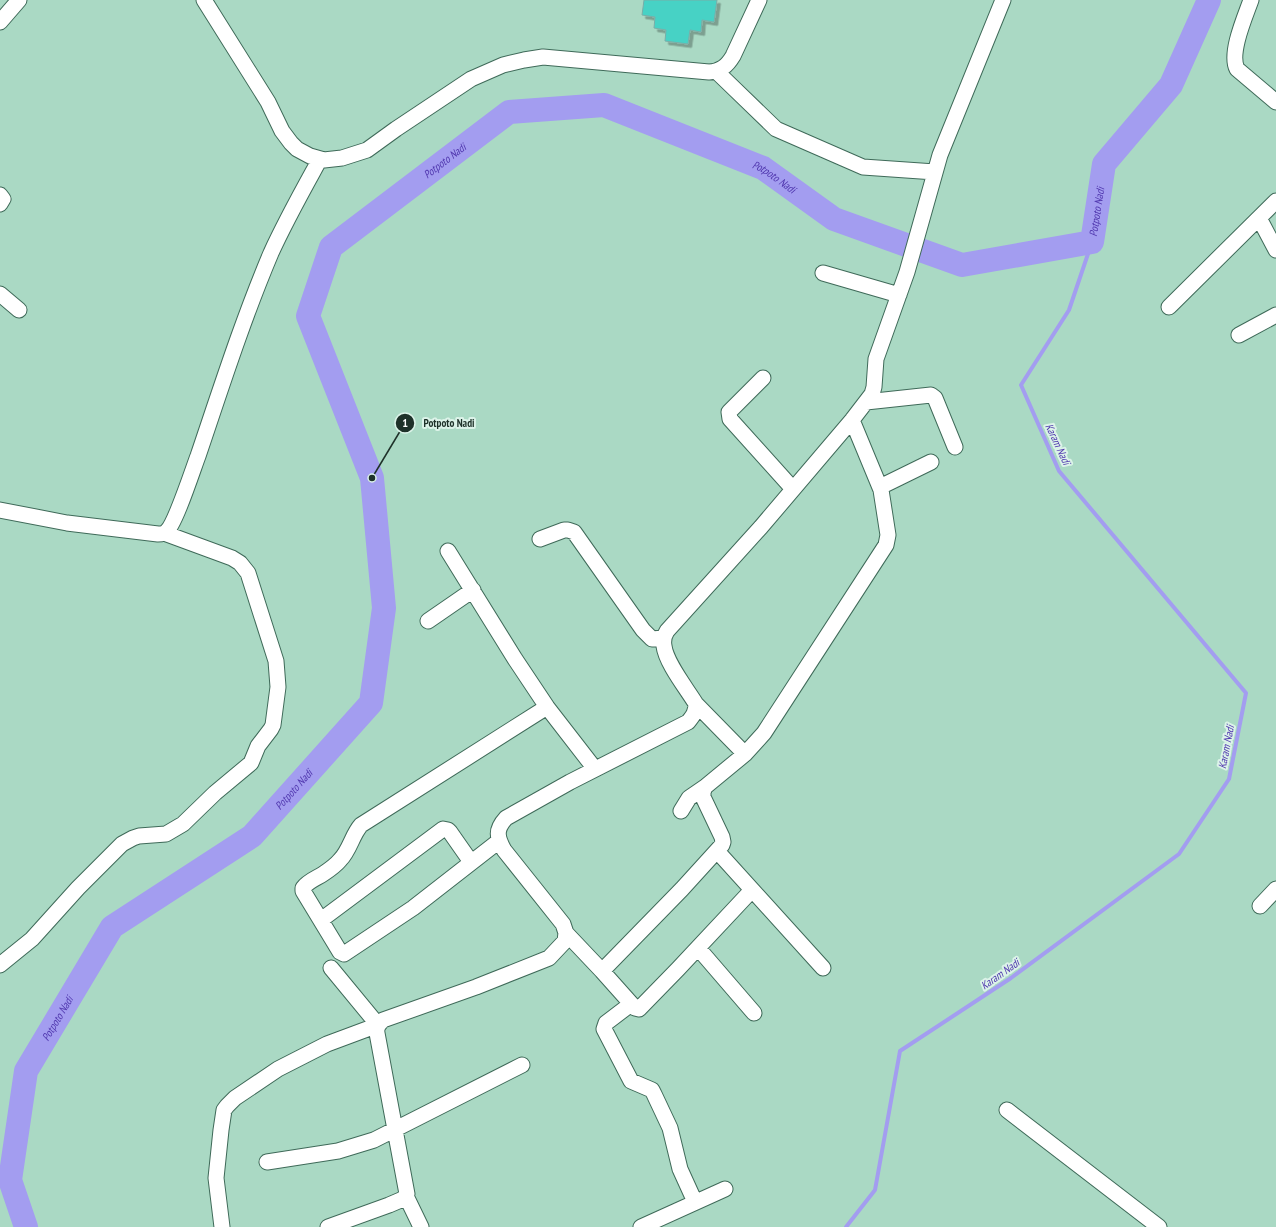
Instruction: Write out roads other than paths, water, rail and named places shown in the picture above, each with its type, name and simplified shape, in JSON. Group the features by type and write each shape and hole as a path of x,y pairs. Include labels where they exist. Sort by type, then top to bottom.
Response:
{"street":[{"path":"0,22 19,0"},
{"path":"204,0 268,102 282,131 291,144 310,156 320,159 342,158 367,150 471,79 503,65 524,60 543,57 709,72 716,71 729,63 760,0"},
{"path":"213,14 220,0"},
{"path":"745,754 696,704 667,656 664,646 664,638 667,631 760,527 852,420 873,391 876,358 907,272 928,193 940,155 1003,0"},
{"path":"1251,0 1236,47 1234,64 1236,69 1276,102"},
{"path":"716,71 776,129 863,167 935,172"},
{"path":"0,510 67,523 158,534 166,531 189,482 241,331 271,254 294,204 320,159"},
{"path":"0,196 3,199 0,204"},
{"path":"1169,307 1276,201"},
{"path":"1259,218 1276,250"},
{"path":"823,274 899,295"},
{"path":"0,294 19,310"},
{"path":"1239,335 1276,315"},
{"path":"763,378 729,412 729,416 730,419 793,489"},
{"path":"866,402 931,395 936,398 955,447"},
{"path":"681,811 689,798 705,787 745,754 764,733 884,550 888,535 880,487 852,420"},
{"path":"880,487 931,462"},
{"path":"540,539 564,530 574,532 643,630 652,639 664,638"},
{"path":"0,965 32,939 78,888 122,844 139,836 166,834 183,824 215,793 251,763 258,746 273,724 277,692 276,661 248,572 240,563 232,558 166,531"},
{"path":"448,551 547,707 595,769"},
{"path":"428,621 472,590"},
{"path":"696,704 696,711 688,722 595,769 506,818 500,824 498,832 499,841 504,850 563,924 566,933 631,1004 637,1008 642,1007 752,890"},
{"path":"499,841 412,908 346,954 342,955 320,925 303,891 306,883 325,873 340,860 347,851 361,825 547,707"},
{"path":"602,971 718,851 722,845 723,839 703,797 705,787"},
{"path":"320,925 443,829 450,832 471,862"},
{"path":"718,851 823,968"},
{"path":"1260,906 1276,889"},
{"path":"222,1227 216,1178 221,1130 224,1110 236,1098 278,1069 327,1044 378,1025 383,1020 476,988 549,958 565,941 566,933"},
{"path":"698,948 754,1013"},
{"path":"331,968 378,1025"},
{"path":"631,1004 606,1023 604,1029 631,1081 652,1090 670,1128 680,1169 695,1202"},
{"path":"378,1025 376,1030 407,1192 406,1196 421,1227"},
{"path":"267,1162 338,1151 374,1140 522,1065"},
{"path":"1007,1110 1159,1227"},
{"path":"641,1227 725,1189"},
{"path":"328,1227 389,1205 403,1199 406,1196"}],"waterway":[{"name":"Potpoto Nadi","path":"26,1227 10,1180 26,1071 112,927 252,836 371,703 384,608 372,478 308,316 331,247 509,112 604,105 763,168 834,219 962,265 1092,242 1104,164 1171,85 1209,0"},
{"name":"Karam Nadi","path":"846,1227 875,1190 900,1051 1011,978 1179,854 1229,779 1246,693 1059,471 1021,385 1069,310 1092,242"}],"place":[{"name":"Potpoto Nadi","path":"372,478"}]}
